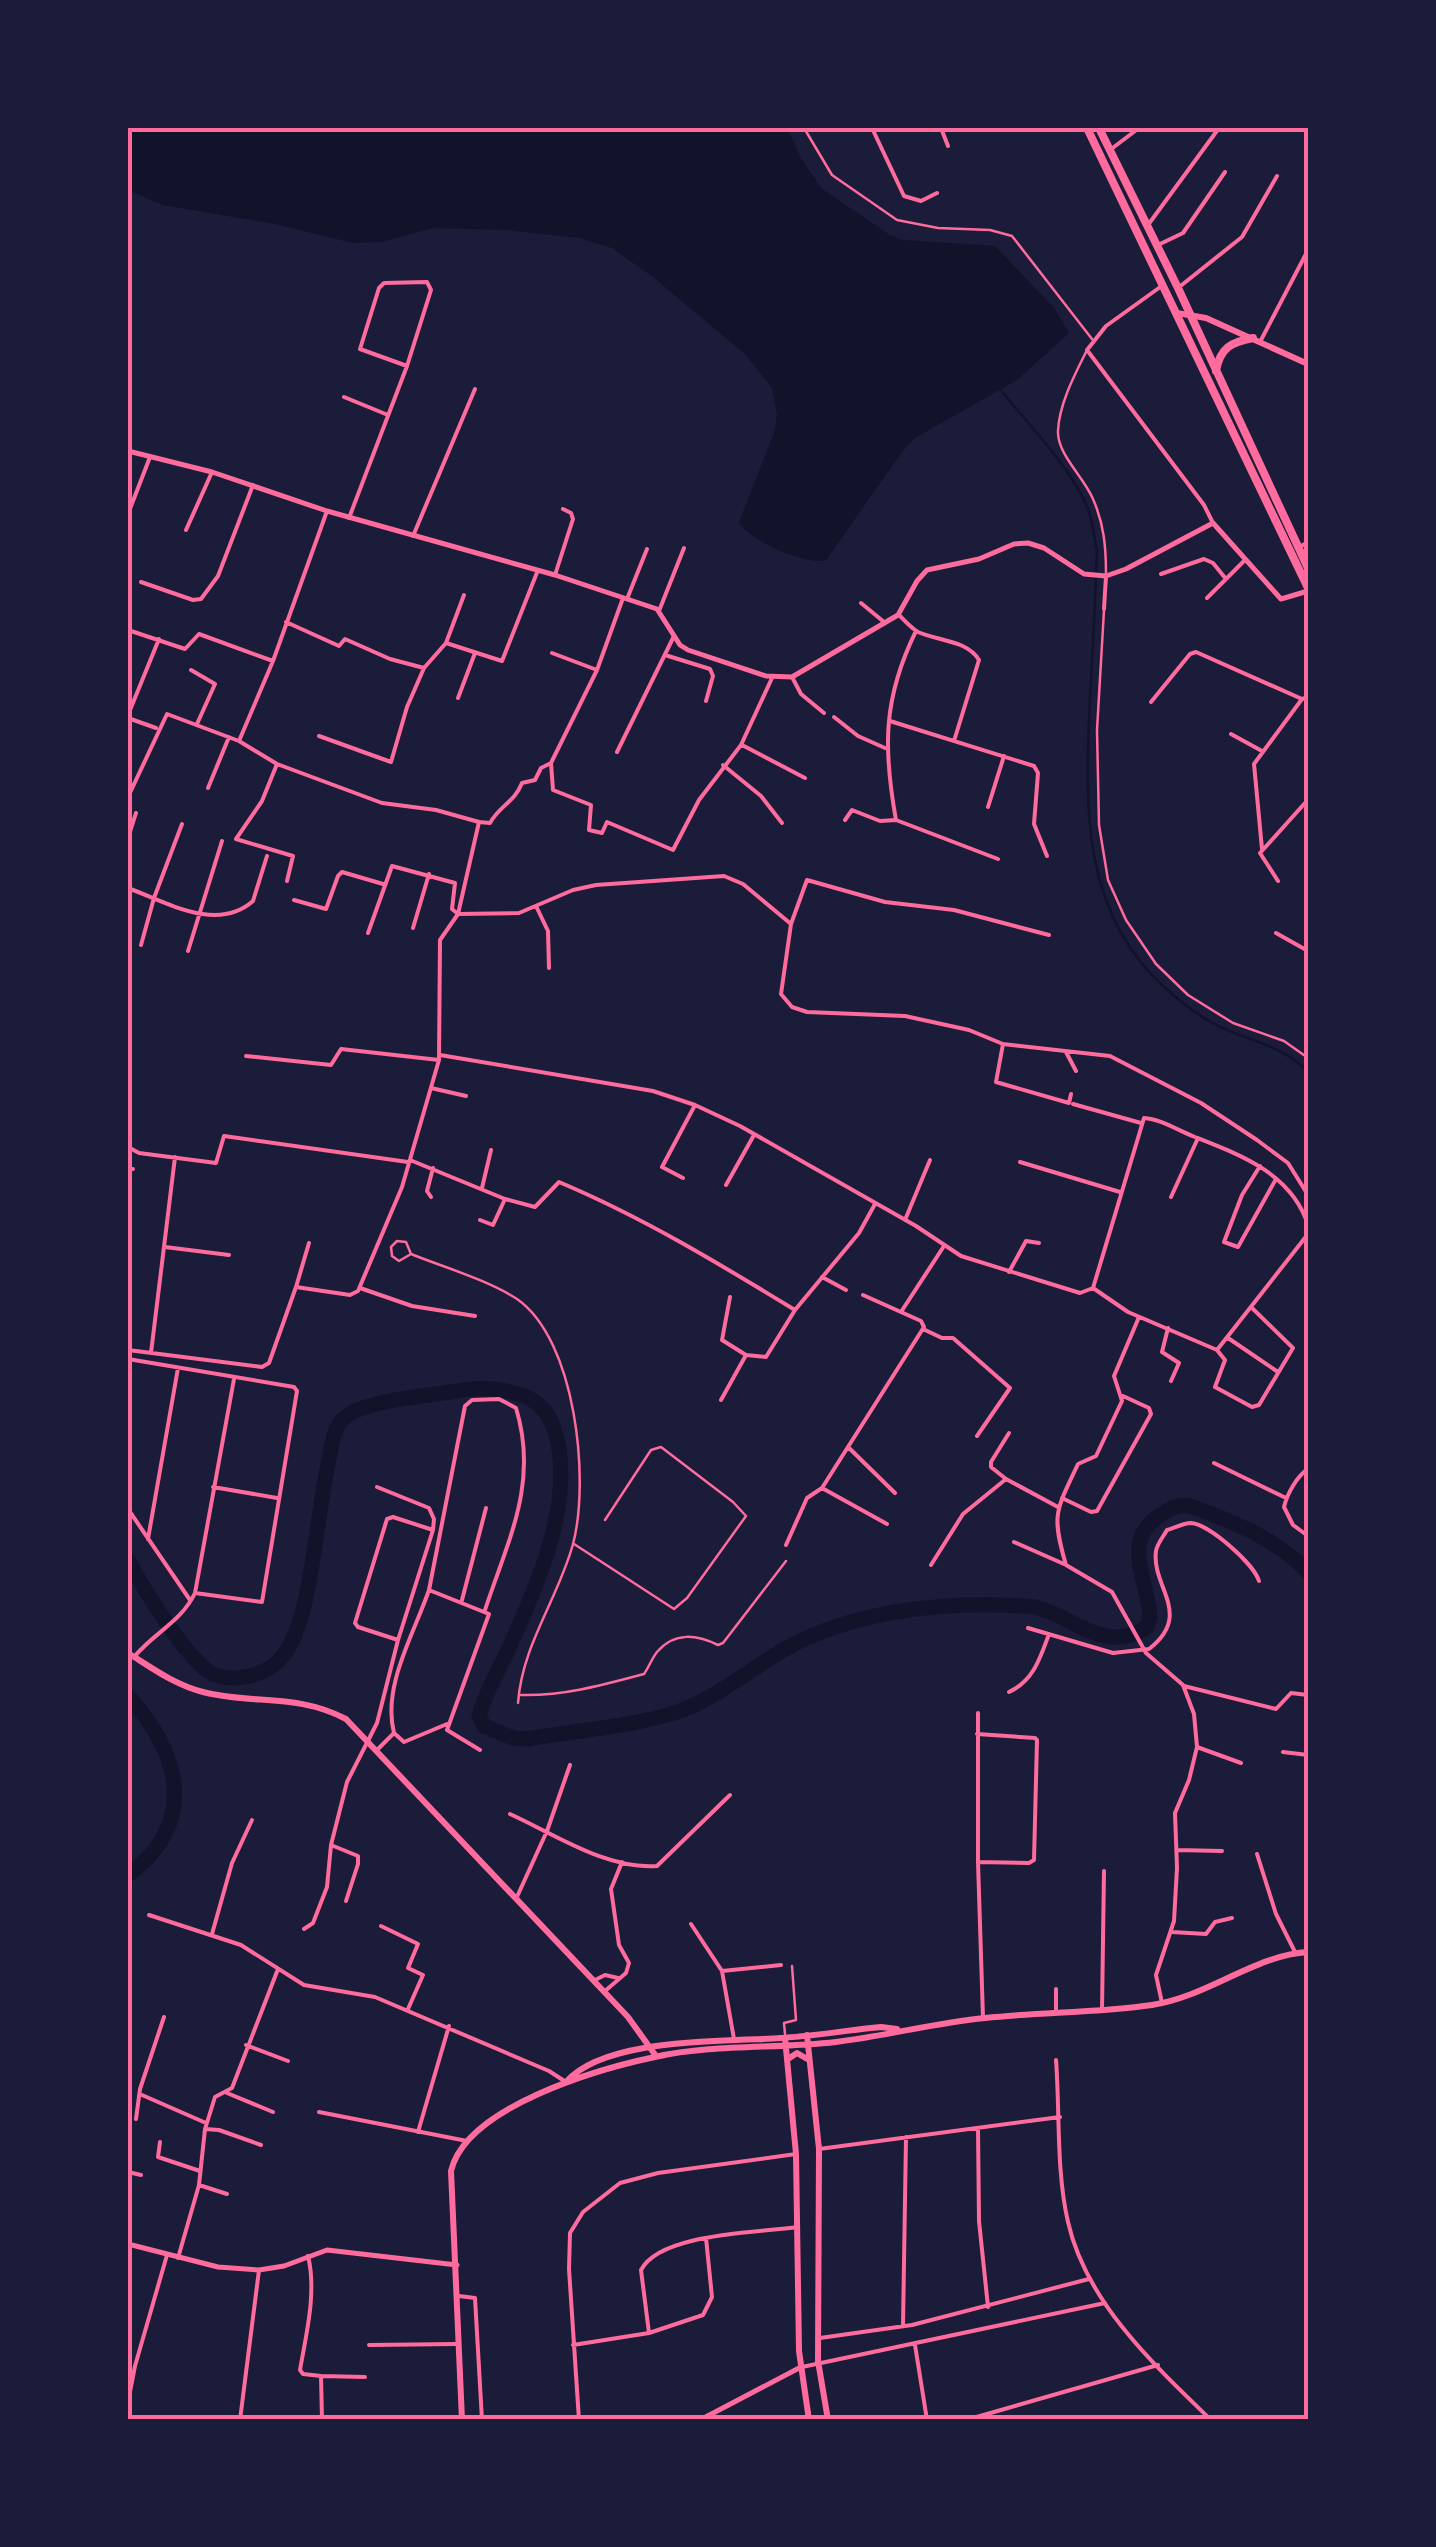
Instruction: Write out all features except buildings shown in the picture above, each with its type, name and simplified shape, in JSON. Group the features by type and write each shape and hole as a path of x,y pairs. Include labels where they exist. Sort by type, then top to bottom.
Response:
{"highway":[{"path":"1087,128 1308,589"},
{"path":"1099,128 1158,245 1308,568"},
{"path":"1216,372 1218,358 1226,346 1256,340"}],"main road":[{"path":"1177,313 1190,313 1308,364"},
{"path":"131,1655 182,1686 204,1692 309,1703 346,1719 378,1748 516,1901 628,2017 656,2056"},
{"path":"462,2420 452,2171 466,2141 517,2106 566,2082 656,2056 786,2048 984,2018 1162,2004 1276,1956 1308,1952"},
{"path":"566,2082 586,2067 650,2046 785,2038 882,2026 898,2029"},
{"path":"807,2035 819,2149 818,2362 828,2420"},
{"path":"785,2038 796,2154 800,2368 809,2420"},
{"path":"787,2060 797,2053 809,2060"}],"street":[{"path":"872,128 904,196 921,201 937,193"},
{"path":"941,128 948,146"},
{"path":"1110,150 1139,128"},
{"path":"1148,225 1219,128"},
{"path":"1158,245 1183,232 1225,172"},
{"path":"1178,288 1242,236 1277,176"},
{"path":"1256,340 1308,250"},
{"path":"349,518 407,366 430,290 427,282 382,284 360,349 407,366"},
{"path":"1162,285 1106,326 1087,350 1204,505 1213,523 1245,560 1282,599 1308,589"},
{"path":"412,536 476,389"},
{"path":"344,397 388,415"},
{"path":"128,452 212,472 327,512 625,598 659,611 688,650 772,678 792,676 898,615 916,581 927,570 979,559 1014,544 1038,546 1076,570 1104,576 1126,569 1213,523"},
{"path":"128,514 150,457"},
{"path":"186,530 212,472"},
{"path":"141,582 201,600 218,576 253,485"},
{"path":"554,575 573,518 564,508"},
{"path":"240,741 327,512"},
{"path":"1298,548 1308,542"},
{"path":"659,611 684,548"},
{"path":"648,550 597,670 551,762 553,790 591,805 589,830 602,833 608,822 668,850 676,848 699,800 741,745 772,678"},
{"path":"1162,574 1204,558 1226,578"},
{"path":"1207,598 1245,560"},
{"path":"446,644 504,660 538,570"},
{"path":"1104,576 1104,609"},
{"path":"318,736 391,762 407,707 424,668 446,644 464,595"},
{"path":"861,603 886,623"},
{"path":"898,615 916,631 972,650 979,660 954,742"},
{"path":"286,622 339,646 345,639 424,668"},
{"path":"128,630 188,648 199,634 273,661"},
{"path":"896,820 886,749 893,684 916,631"},
{"path":"617,752 674,636"},
{"path":"158,729 128,716 159,639"},
{"path":"1152,702 1190,654 1196,652 1305,698 1253,768 1261,859 1278,881"},
{"path":"458,698 475,653"},
{"path":"552,653 597,670"},
{"path":"665,655 710,670 713,676 706,700"},
{"path":"192,670 214,681 197,724"},
{"path":"792,676 801,694 824,712"},
{"path":"128,797 165,715 170,713 240,741 277,764 382,804 436,810 490,824 496,812 516,798 523,783 535,780 541,768 551,762"},
{"path":"834,717 858,736 886,749"},
{"path":"890,721 1037,769 1034,824 1047,856"},
{"path":"1231,734 1262,751"},
{"path":"208,788 229,737"},
{"path":"741,745 805,778"},
{"path":"988,807 1004,756"},
{"path":"277,764 262,801 236,839 292,856 287,881"},
{"path":"723,765 761,796 782,823"},
{"path":"1262,849 1306,803"},
{"path":"846,820 852,810 880,822 896,820 998,859"},
{"path":"128,838 136,813"},
{"path":"296,1287 350,1295 360,1288 409,1161 439,1058 440,940 458,914 479,822"},
{"path":"141,944 182,824"},
{"path":"188,951 222,842"},
{"path":"128,888 199,914 222,915 250,905 267,856"},
{"path":"368,933 383,884 395,865 456,883 452,909 458,914 519,913 573,890 596,885 724,876 743,884 792,921"},
{"path":"294,900 326,910 342,872 383,884"},
{"path":"413,928 429,874"},
{"path":"1049,934 954,910 884,902 810,880 806,881 792,921 781,994 792,1007 824,1014 905,1016 969,1030 1002,1044 1110,1056 1201,1103 1288,1163 1308,1195"},
{"path":"536,906 548,932 549,968"},
{"path":"1276,933 1308,951"},
{"path":"1002,1044 996,1082 1069,1102 1071,1094"},
{"path":"246,1056 331,1066 341,1049 439,1058 653,1091 695,1104 754,1135 961,1256 1080,1293 1093,1288"},
{"path":"1066,1052 1076,1071"},
{"path":"431,1088 466,1096"},
{"path":"683,1178 662,1166 695,1104"},
{"path":"1074,1104 1234,1150 1260,1166 1300,1204 1308,1225"},
{"path":"1093,1288 1142,1121"},
{"path":"726,1185 754,1135"},
{"path":"128,1147 139,1153 217,1162 224,1136 409,1161 535,1207 559,1182 607,1202 714,1260 794,1310"},
{"path":"1171,1197 1198,1138"},
{"path":"482,1188 491,1150"},
{"path":"152,1353 175,1157"},
{"path":"905,1220 930,1160"},
{"path":"1020,1162 1120,1192"},
{"path":"1260,1166 1222,1240 1237,1247 1276,1180"},
{"path":"431,1196 427,1191 433,1168"},
{"path":"480,1220 493,1224 505,1199"},
{"path":"730,1297 722,1340 746,1355 766,1357 794,1310 859,1233 876,1204"},
{"path":"1217,1350 1308,1234"},
{"path":"1009,1272 1026,1241 1039,1243"},
{"path":"128,1350 262,1367 269,1363 309,1243"},
{"path":"901,1312 944,1246"},
{"path":"166,1247 229,1255"},
{"path":"822,1277 846,1290"},
{"path":"360,1288 412,1306 475,1316"},
{"path":"1093,1288 1139,1317 1217,1350 1225,1360 1214,1387 1252,1407 1259,1405 1292,1347 1251,1306"},
{"path":"786,1545 807,1498 822,1488 923,1329 921,1321 863,1295"},
{"path":"1062,1498 1096,1511 1152,1412 1122,1396 1114,1376 1139,1317"},
{"path":"1168,1328 1162,1352 1179,1363 1171,1380"},
{"path":"923,1329 942,1338 953,1338 1010,1388 978,1436"},
{"path":"1228,1338 1278,1373"},
{"path":"721,1400 746,1355"},
{"path":"128,1358 296,1389 262,1602 195,1593"},
{"path":"148,1539 178,1368"},
{"path":"131,1655 178,1618 195,1593 234,1379"},
{"path":"1066,1564 1055,1527 1058,1507 1078,1464 1096,1456 1122,1396"},
{"path":"448,1724 404,1742 394,1733 391,1722 393,1692 428,1590 465,1406 472,1400 499,1399 516,1408 526,1476 485,1610"},
{"path":"1009,1433 991,1462 992,1467 1058,1507"},
{"path":"848,1447 896,1492"},
{"path":"1214,1463 1286,1498"},
{"path":"1308,1469 1286,1498 1284,1507 1292,1522 1308,1536"},
{"path":"931,1566 963,1514 1006,1478"},
{"path":"213,1487 280,1498"},
{"path":"304,1928 313,1923 327,1887 331,1845 347,1782 377,1723 434,1519 429,1508 377,1487"},
{"path":"822,1488 888,1524"},
{"path":"462,1601 486,1508"},
{"path":"128,1509 191,1602"},
{"path":"398,1640 355,1623 387,1519 393,1517 432,1530"},
{"path":"1028,1628 1114,1653 1159,1642 1170,1613 1156,1548 1167,1530 1190,1523 1204,1527 1247,1561 1259,1580"},
{"path":"1014,1542 1105,1585 1142,1647 1183,1686 1194,1714 1197,1747 1175,1814 1172,1932 1157,1970 1162,2004"},
{"path":"428,1590 488,1614 448,1724 450,1733 480,1750"},
{"path":"1009,1692 1024,1685 1040,1661 1049,1634"},
{"path":"1183,1686 1276,1710 1291,1693 1308,1695"},
{"path":"978,1712 984,2018"},
{"path":"378,1748 394,1733"},
{"path":"977,1734 1038,1740 1034,1860 978,1862"},
{"path":"1197,1747 1241,1763"},
{"path":"1283,1752 1308,1755"},
{"path":"516,1901 570,1765"},
{"path":"510,1814 622,1862 658,1866 730,1795"},
{"path":"212,1934 232,1863 252,1820"},
{"path":"331,1845 358,1856 346,1901"},
{"path":"1177,1850 1222,1851"},
{"path":"1256,1854 1276,1914 1295,1952"},
{"path":"604,1992 626,1972 629,1963 620,1946 611,1889 622,1862"},
{"path":"1102,2010 1104,1870"},
{"path":"149,1916 242,1945 317,1989 364,1993 408,2009 566,2082"},
{"path":"1172,1932 1206,1934 1215,1922 1232,1918"},
{"path":"691,1924 722,1971 734,2040"},
{"path":"380,1926 418,1944 408,1968 423,1974 408,2009"},
{"path":"722,1971 781,1965"},
{"path":"178,2258 199,2185 205,2126 215,2097 232,2088 278,1969"},
{"path":"593,1981 604,1975 618,1978"},
{"path":"1056,1989 1056,2012"},
{"path":"136,2119 164,2017"},
{"path":"418,2132 449,2026"},
{"path":"246,2045 288,2061"},
{"path":"1056,2060 1066,2213 1089,2280 1159,2365 1212,2420"},
{"path":"226,2093 273,2112"},
{"path":"140,2094 205,2126 261,2145"},
{"path":"318,2112 466,2141"},
{"path":"819,2149 1060,2118"},
{"path":"978,2128 978,2221 988,2307"},
{"path":"903,2326 906,2138"},
{"path":"160,2142 157,2156 202,2171"},
{"path":"580,2420 570,2233 583,2212 620,2183 658,2173 796,2154"},
{"path":"128,2172 141,2175"},
{"path":"199,2185 227,2194"},
{"path":"649,2333 642,2265 656,2253 706,2238 798,2227"},
{"path":"574,2345 649,2333 704,2315 712,2297 706,2238"},
{"path":"128,2244 218,2267 259,2270 284,2266 327,2250 457,2265"},
{"path":"128,2402 134,2366 166,2255"},
{"path":"308,2256 308,2322 300,2370 303,2374 365,2378"},
{"path":"240,2420 259,2270"},
{"path":"817,2339 903,2326 1089,2280"},
{"path":"459,2296 475,2298 482,2420"},
{"path":"700,2420 818,2362 1105,2303"},
{"path":"369,2345 461,2344"},
{"path":"914,2344 927,2420"},
{"path":"966,2420 1159,2365"},
{"path":"321,2376 322,2420"}],"lane":[{"path":"804,128 832,175 897,220 1012,236 1093,340"},
{"path":"1087,350 1068,393 1058,432 1061,447 1081,476 1100,516 1106,541 1104,576"},
{"path":"1104,609 1097,730 1099,825 1108,880 1126,920 1156,964 1188,995 1233,1023 1284,1041 1308,1058"},
{"path":"410,1254 399,1261 392,1256 391,1247 398,1240 406,1242 410,1254 518,1300 540,1326 564,1371 576,1423 578,1478 573,1543 521,1671 518,1703"},
{"path":"573,1543 674,1609 687,1598 746,1514 661,1447 652,1450 605,1520"},
{"path":"518,1695 549,1696 644,1674 660,1648 688,1636 718,1645 724,1643 786,1561"},
{"path":"785,2038 784,2024 796,2020 792,1966"}],"shaded area":[{"path":"128,128 787,128 822,189 903,240 995,246 1054,308 1069,333 1017,380 915,438 826,560 806,559 765,544 739,522 774,433 777,415 772,388 745,354 612,248 579,238 433,228 381,242 353,243 275,224 163,205 128,190"}],"waterway":[{"path":"1000,389 1066,469 1089,511 1097,553 1088,739 1089,819 1094,858 1119,930 1141,963 1192,1010 1226,1030 1287,1055 1308,1072"},
{"path":"128,1560 176,1635 208,1671 234,1678 266,1670 283,1656 298,1626 332,1442 341,1421 362,1408 378,1404 483,1388 521,1395 538,1404 550,1418 559,1449 559,1499 548,1550 479,1716 484,1726 513,1738 624,1725 677,1712 709,1698 796,1643 823,1631 913,1609 1036,1607 1091,1632 1118,1637 1132,1635 1147,1627 1150,1618 1140,1563 1141,1538 1159,1516 1180,1506 1188,1505 1252,1532 1282,1549 1308,1572"},
{"path":"128,1696 160,1741 174,1787 173,1811 165,1833 151,1855 128,1875"}]}
